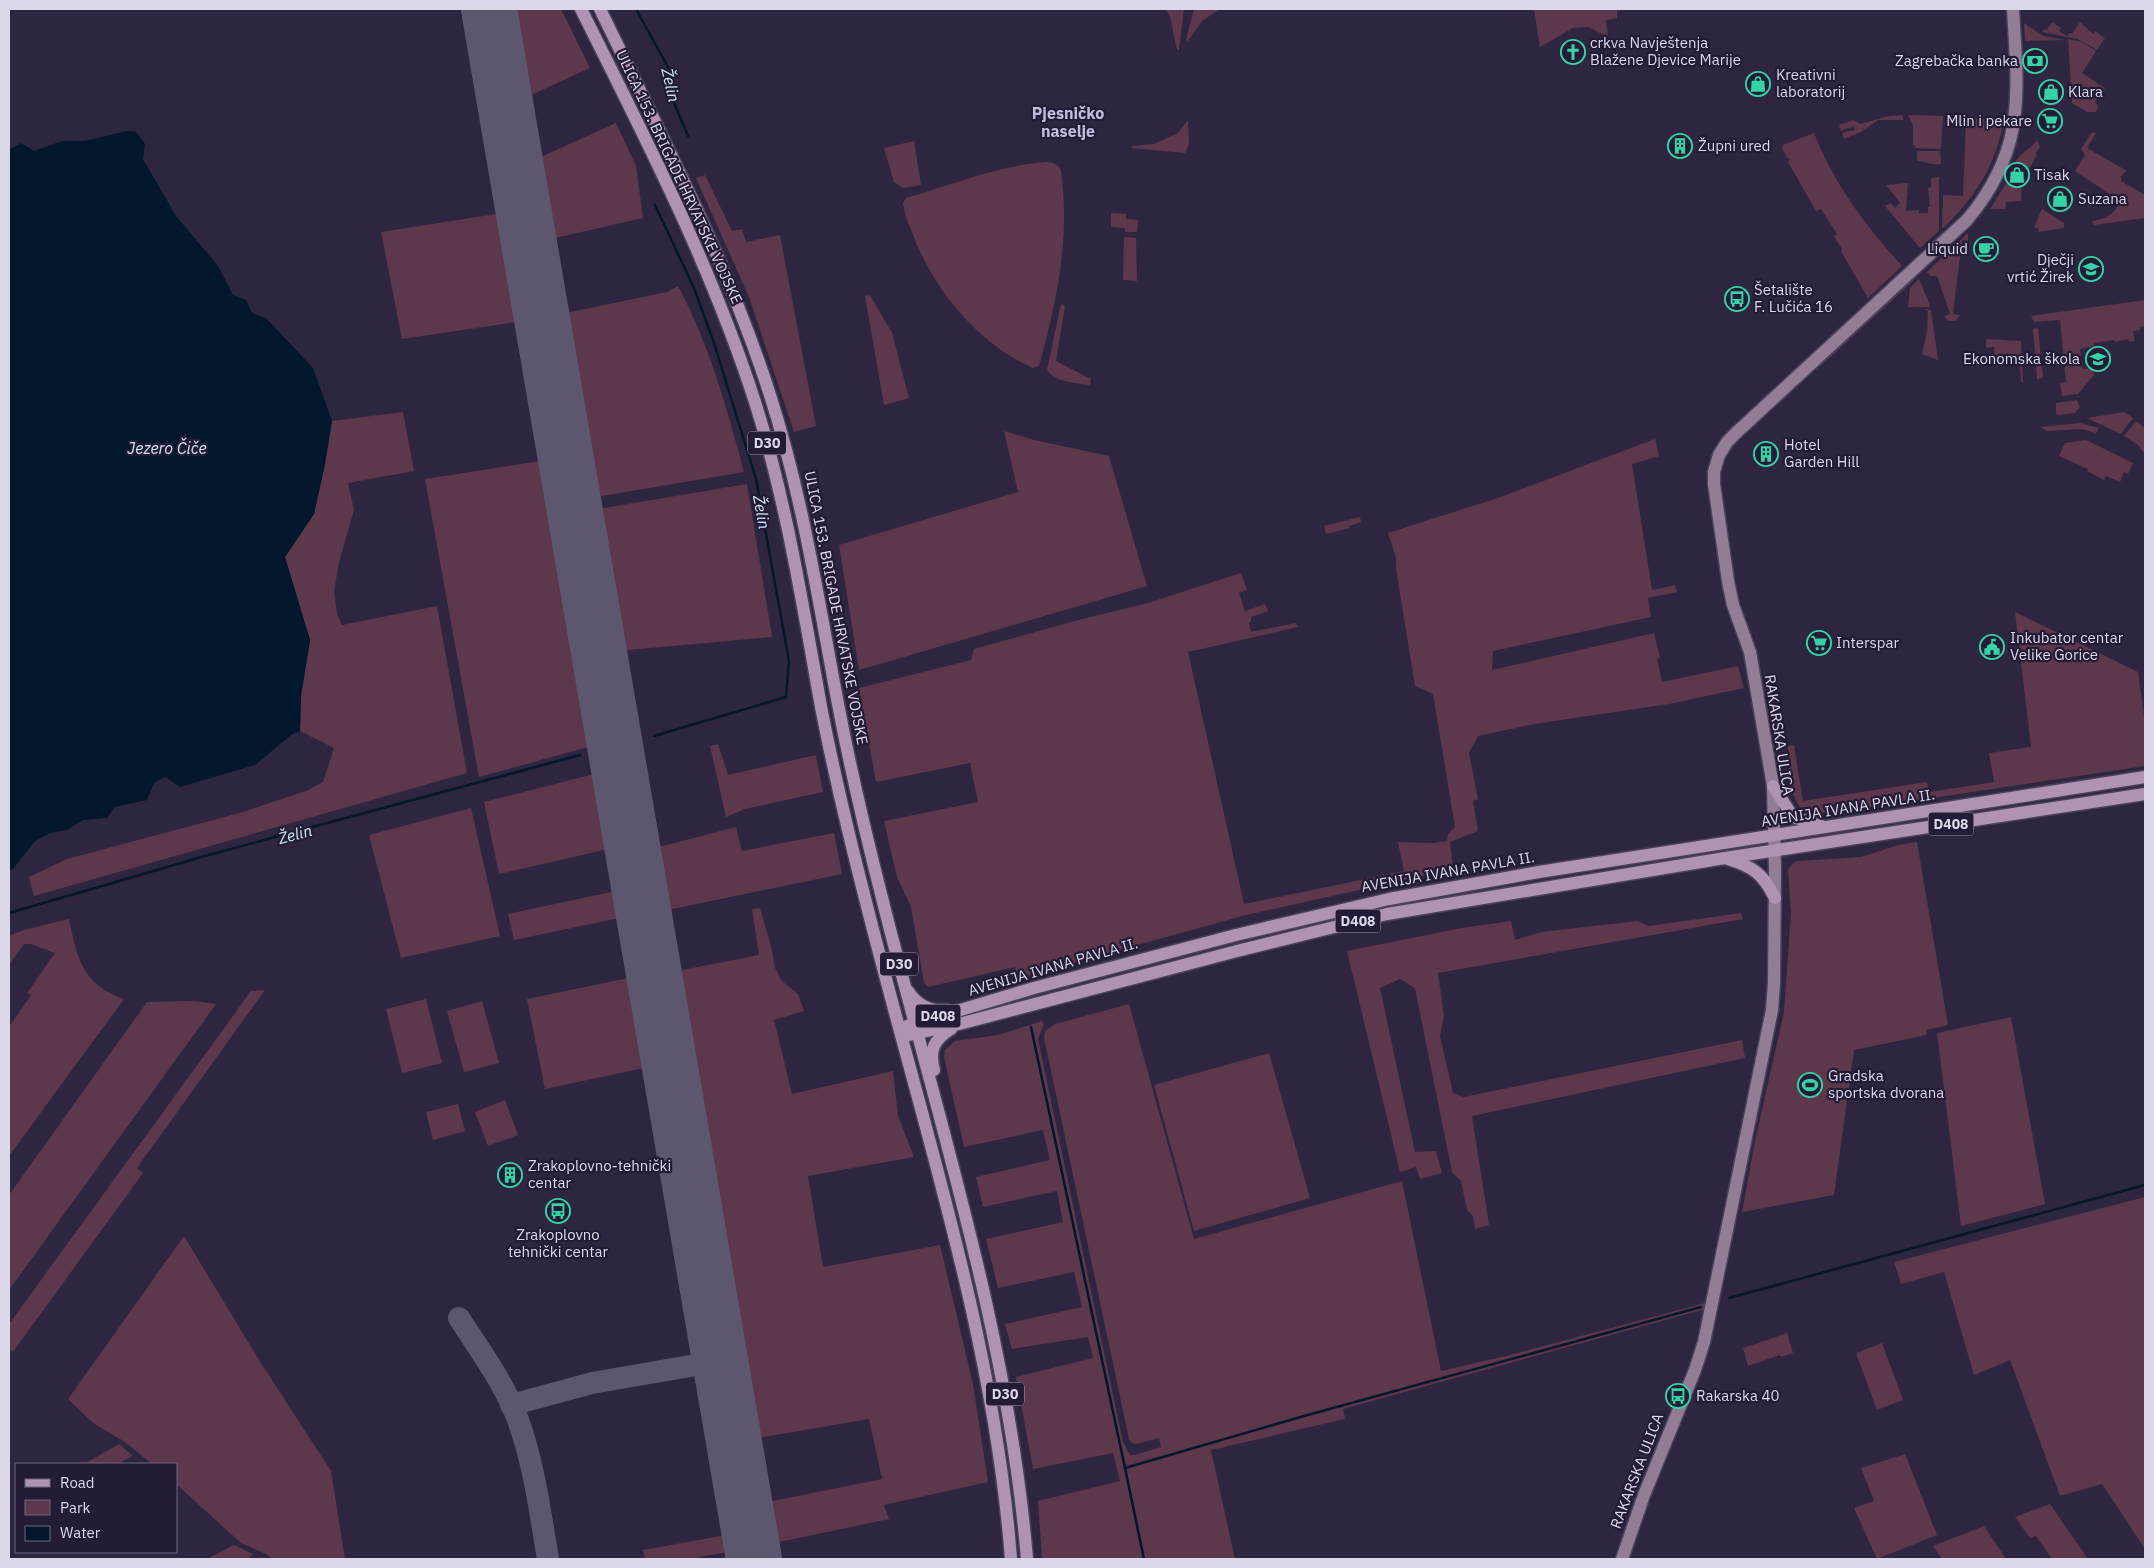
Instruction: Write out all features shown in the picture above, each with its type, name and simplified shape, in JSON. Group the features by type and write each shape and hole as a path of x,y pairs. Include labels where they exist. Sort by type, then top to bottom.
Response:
{"main road":[{"name":"ULICA 153. BRIGADE HRVATSKE VOJSKE","path":"582,9 702,260 719,299 755,402 785,510 823,716 899,1032"},
{"name":"ULICA 153. BRIGADE HRVATSKE VOJSKE","path":"600,9 720,260 771,398 805,522 839,708 872,857 916,1028"},
{"name":"RAKARSKA ULICA","path":"1622,1559 1644,1495 1700,1357 1772,1010 1774,836 1772,786 1751,658 1733,605 1728,581 1717,516 1714,472 1719,455 1727,442 1967,220 1990,190 2008,150 2016,107 2013,9"},
{"name":"AVENIJA IVANA PAVLA II.","path":"899,1032 906,1035 916,1028 1034,988 1236,934 1388,898 1538,872 2145,777"},
{"path":"1772,786 1793,817 1806,823 1828,828"},
{"name":"AVENIJA IVANA PAVLA II.","path":"916,1028 959,1024 1237,951 1387,914 1725,858 2145,794"},
{"path":"1725,858 1755,870 1766,881 1774,898"},
{"path":"904,984 916,1001 926,1008 942,1010 980,1005"},
{"path":"932,1089 935,1078 931,1054 934,1043 940,1036 959,1024"},
{"name":"D30","path":"916,1028 999,1357 1013,1443 1027,1559"},
{"name":"D30","path":"899,1032 965,1280 982,1357 997,1438 1011,1559"}],"green space":[{"path":"502,9 561,9 590,68 520,100"},
{"path":"1166,9 1184,9 1179,50 1177,50 1170,17"},
{"path":"1194,9 1220,9 1202,21 1188,41 1186,40"},
{"path":"1534,9 1617,9 1617,18 1606,20 1608,37 1588,27 1573,28 1540,47"},
{"path":"2052,22 2061,28 2059,31 2067,36 2070,33 2072,34 2080,22 2093,34 2095,31 2105,38 2097,50 2078,39 2042,32 2044,29 2047,30"},
{"path":"2024,23 2043,36 2066,40 2025,41"},
{"path":"2068,39 2082,42 2096,51 2082,73 2105,88 2095,102 2098,107 2096,112 2087,112 2072,103"},
{"path":"1903,115 1903,120 1878,120 1861,132 1844,139 1842,133 1855,130 1854,126 1841,131 1839,125 1853,120 1860,124 1889,116"},
{"path":"1908,115 1943,116 1941,149 1915,148 1915,145 1913,145 1913,125"},
{"path":"1959,117 2004,120 1990,166 1974,193 1954,218 1942,229 1943,195 1963,196 1966,121"},
{"path":"1188,120 1189,144 1185,153 1131,148 1132,146 1154,144 1178,133"},
{"path":"616,123 636,166 643,218 542,241 532,161"},
{"path":"2092,132 2096,133 2087,148 2127,171 2120,177 2121,181 2145,195 2145,218 2094,225 2092,221 2112,213 2120,201 2075,171 2085,155 2081,149"},
{"path":"1814,133 1831,170 1852,204 1902,266 1868,298 1841,251 1842,249 1834,236 1837,234 1821,209 1816,211 1788,162 1790,159 1787,158 1782,148 1783,145"},
{"path":"2037,140 2040,147 2023,179 2015,163 2019,156"},
{"path":"914,141 921,185 903,188 894,182 884,148"},
{"path":"1917,151 1940,151 1941,164 1917,161"},
{"path":"1045,162 1056,165 1061,172 1064,234 1059,279 1050,323 1039,366 1033,368 1013,358 994,344 959,312 932,274 921,253 908,222 903,203 906,198 975,177 1010,167"},
{"path":"705,175 732,231 742,229 746,242 780,235 816,426 794,432 749,297 696,178"},
{"path":"1939,177 1939,231 1920,248 1885,206 1891,203 1895,208 1900,203 1886,185 1908,183 1906,211 1919,210 1919,213 1928,213 1928,207 1930,207 1928,188 1931,187 1931,178"},
{"path":"2022,181 2021,201 2006,202 2005,209 1990,209 2007,182"},
{"path":"2042,209 2064,223 2064,228 2038,232 2039,229 2034,227"},
{"path":"509,212 530,320 402,339 381,232"},
{"path":"1111,213 1126,214 1126,219 1138,220 1137,232 1125,232 1125,228 1111,227"},
{"path":"1968,233 1968,241 1962,240 1953,314 1960,315 1955,321 1949,321 1944,316 1950,314 1937,276 1930,276 1927,272"},
{"path":"1124,237 1136,238 1137,281 1123,280"},
{"path":"1912,278 1914,280 1822,363"},
{"path":"1919,279 1930,305 1929,307 1908,307 1910,288"},
{"path":"678,286 708,353 724,400 744,472 590,498 556,315 667,292"},
{"path":"870,295 892,333 909,398 884,405 865,296"},
{"path":"2145,300 2145,326 2140,327 2140,330 2133,331 2135,341 2129,342 2128,339 2115,342 2114,340 2094,343 2094,346 2080,349 2081,357 2078,360 2078,364 2084,369 2093,368 2094,375 2078,394 2062,396 2060,383 2066,382 2060,320 2034,322 2031,316"},
{"path":"1061,304 1065,306 1056,361 1091,379 1090,385 1072,383 1060,379 1047,370"},
{"path":"1924,309 1931,310 1938,360 1922,354 1927,332 1928,311"},
{"path":"2038,328 2043,378 2037,379 2033,329"},
{"path":"1986,339 2021,341 2023,382 2021,382 2018,355 2010,356 2010,354 1995,357 1994,347 1986,348"},
{"path":"2077,400 2080,407 2075,413 2056,414 2056,403"},
{"path":"403,412 414,471 348,483 354,510 339,562 334,591 337,614 342,625 437,606 467,773 34,896 29,877 67,859 243,812 306,791 323,782 334,748 300,731 301,696 310,640 285,557 314,514 332,421"},
{"path":"2125,412 2133,418 2121,434 2087,418"},
{"path":"2136,421 2145,428 2145,454 2138,445 2124,436"},
{"path":"2080,423 2099,428 2096,433 2081,429 2047,431 2041,427"},
{"path":"1004,431 1034,440 1109,456 1147,586 859,670 839,545 1018,492"},
{"path":"1655,439 1659,456 1632,464 1652,590 1675,585 1677,592 1648,598 1651,617 1493,651 1492,670 1654,633 1660,658 1657,659 1662,682 1738,666 1744,688 1669,704 1534,724 1478,736 1469,753 1478,799 1473,801 1478,831 1450,842 1453,869 1246,915 1018,978 1015,967 928,987 924,983 911,907 897,877 884,821 978,802 970,763 876,782 859,688 971,660 974,649 1148,603 1241,573 1247,590 1239,593 1245,611 1265,604 1268,611 1251,617 1249,623 1251,632 1296,623 1298,627 1188,652 1244,904 1404,871 1398,842 1433,843 1447,841 1448,834 1455,827 1433,694 1415,686 1396,569 1396,557 1388,533 1498,498"},
{"path":"2086,440 2133,463 2128,474 2124,472 2120,482 2106,476 2104,480 2087,471 2088,469 2059,456 2065,443"},
{"path":"553,459 603,743 479,777 425,479"},
{"path":"747,484 772,637 618,651 592,510"},
{"path":"1360,517 1361,522 1349,526 1349,528 1326,534 1324,526"},
{"path":"2015,612 2138,672 2145,724 2145,766 1860,809 1819,813 1803,811 1792,789 1788,746 1794,745 1803,801 1927,782 1929,792 1994,782 1989,753 2031,747"},
{"path":"718,744 728,775 816,755 823,792 745,809 726,817 710,746"},
{"path":"602,772 617,847 499,874 484,802"},
{"path":"471,808 500,936 401,958 369,835"},
{"path":"736,827 742,851 834,833 842,874 663,911 651,849"},
{"path":"1917,842 1948,1025 1926,1030 1927,1035 1854,1050 1834,1195 1742,1212 1755,1141 1784,1012 1791,913 1788,870 1797,861 1861,857 1898,845"},
{"path":"625,889 629,916 514,940 508,914"},
{"path":"760,908 775,968 782,981 798,994 804,1011 774,1020 792,1094 893,1071 898,1116 914,1157 808,1176 823,1267 940,1245 973,1384 988,1482 884,1505 889,1519 770,1544 763,1503 882,1479 869,1419 751,1439 672,972 759,955 752,909"},
{"path":"1741,913 1743,919 1438,973 1444,1016 1440,1036 1453,1093 1464,1097 1742,1040 1745,1058 1472,1116 1489,1225 1475,1229 1473,1216 1467,1210 1461,1181 1452,1172 1415,988 1400,979 1380,988 1415,1152 1436,1151 1442,1173 1420,1179 1416,1167 1400,1172 1347,951 1462,928 1511,921 1515,940 1541,932 1637,921 1649,926"},
{"path":"69,919 75,946 90,978 110,993 124,999 9,1156 9,1027 31,995 27,993 55,953 31,944 24,944 9,965 9,936 24,930"},
{"path":"638,976 653,1066 545,1089 527,999"},
{"path":"265,990 137,1168 143,1173 13,1352 9,1349 9,1324 251,991"},
{"path":"426,999 442,1063 402,1073 386,1009"},
{"path":"193,1001 216,1004 9,1290 9,1195 147,1002"},
{"path":"482,1001 499,1063 464,1072 447,1011"},
{"path":"1129,1004 1194,1239 1402,1181 1441,1371 1506,1356 1705,1303 1705,1309 1343,1409 1345,1419 1211,1450 1235,1559 1042,1559 1038,1501 1120,1481 1113,1453 1033,1469 1016,1377 1093,1358 1088,1337 1012,1349 1005,1324 1082,1307 1074,1272 998,1288 986,1239 1063,1222 1057,1191 983,1207 976,1177 1050,1160 1043,1130 964,1147 944,1057 945,1050 955,1041 998,1035 1042,1021 1044,1024 1038,1039 1123,1442 1130,1455 1135,1455 1161,1447 1159,1438 1136,1444 1132,1443 1129,1439 1044,1038 1045,1031 1055,1024"},
{"path":"2011,1017 2045,1204 1961,1226 1937,1033"},
{"path":"1269,1053 1310,1198 1194,1231 1154,1085"},
{"path":"505,1100 518,1135 488,1146 475,1112"},
{"path":"458,1104 465,1131 433,1140 426,1112"},
{"path":"2145,1197 2145,1549 2102,1484 2060,1496 2010,1360 1974,1375 1944,1272 1901,1284 1894,1262"},
{"path":"184,1236 259,1360 331,1471 345,1559 273,1559 241,1543 178,1486 178,1463 151,1463 125,1442 93,1423 68,1399"},
{"path":"1787,1333 1793,1353 1781,1357 1780,1355 1748,1366 1743,1348"},
{"path":"1882,1343 1903,1400 1877,1410 1856,1353"},
{"path":"119,1444 133,1456 119,1463 86,1463"},
{"path":"1905,1454 1937,1535 1877,1559 1854,1508 1874,1501 1861,1468"},
{"path":"2050,1504 2088,1559 2052,1559 2036,1536 2030,1538 2015,1517"},
{"path":"1984,1526 2006,1559 1942,1559 1933,1546"},
{"path":"732,1534 735,1551 688,1559 645,1559 643,1550"},
{"path":"234,1545 253,1554 248,1559 207,1559"}],"water":[{"name":"Jezero Čiče","path":"127,131 136,132 145,144 143,159 176,216 218,266 233,295 246,300 252,313 266,318 313,368 332,421 314,514 285,557 310,640 301,696 300,731 291,735 255,765 180,787 165,777 154,783 147,800 115,807 107,818 83,820 67,830 50,833 35,841 13,869 9,870 9,150 21,143 34,151 62,141 85,141"}],"waterway":[{"name":"Želin","path":"636,9 669,69 669,91 688,136"},
{"name":"Želin","path":"654,736 786,697 789,661 756,479 714,343 694,288 655,205"},
{"name":"Želin","path":"9,913 205,856 580,755"},
{"path":"1031,1027 1125,1468"},
{"path":"1729,1298 2145,1185"},
{"path":"1144,1559 1125,1468 1304,1416 1701,1307"}],"taxiway":[{"path":"459,1318 498,1379 517,1417 532,1470 548,1559"},
{"path":"511,1405 592,1383 719,1361"}],"runway":[{"path":"489,9 754,1559"}],"place":[{"name":"crkva Navještenja Blažene Djevice Marije","path":"1573,52"},
{"name":"Zagrebačka banka","path":"2035,61"},
{"name":"Kreativni laboratorij","path":"1758,84"},
{"name":"Klara","path":"2051,92"},
{"name":"Mlin i pekare","path":"2050,121"},
{"name":"Župni ured","path":"1680,146"},
{"name":"Tisak","path":"2017,175"},
{"name":"Suzana","path":"2060,199"},
{"name":"Liquid","path":"1986,249"},
{"name":"Dječji vrtić Žirek","path":"2091,269"},
{"name":"Šetalište F. Lučića 16","path":"1737,299"},
{"name":"Ekonomska škola","path":"2098,359"},
{"name":"Hotel Garden Hill","path":"1766,454"},
{"name":"Interspar","path":"1819,643"},
{"name":"Inkubator centar Velike Gorice","path":"1992,647"},
{"name":"Gradska sportska dvorana","path":"1810,1085"},
{"name":"Zrakoplovno-tehnički centar","path":"510,1175"},
{"name":"Zrakoplovno tehnički centar","path":"558,1211"},
{"name":"Rakarska 40","path":"1678,1396"}],"district":[{"name":"Pjesničko naselje","path":"1068,122"}]}
